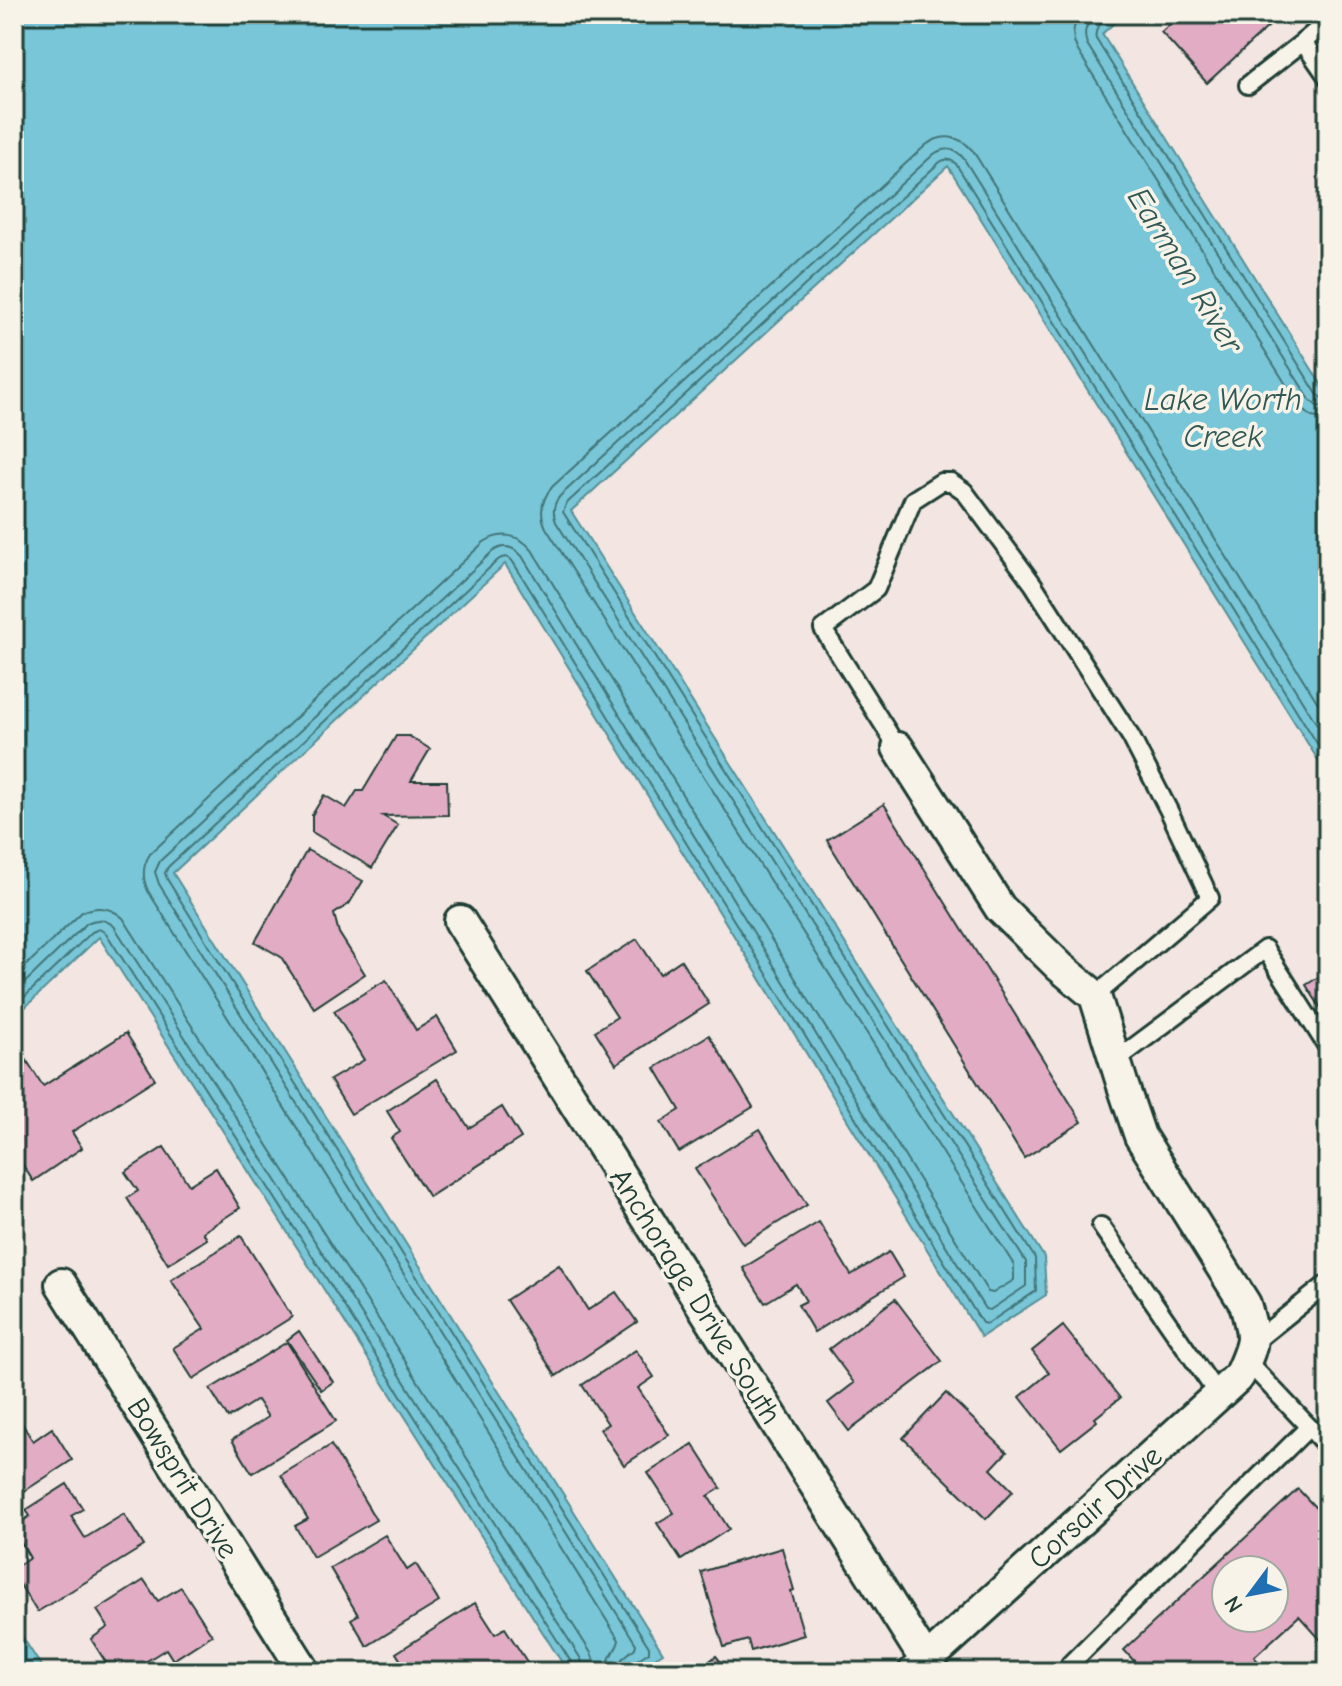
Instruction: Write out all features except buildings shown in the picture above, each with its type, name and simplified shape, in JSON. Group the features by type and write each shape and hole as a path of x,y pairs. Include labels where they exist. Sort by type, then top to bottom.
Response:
{"street":[{"path":"898,748 1000,908 1060,967 1095,996 1140,1136 1245,1304 1251,1344"},
{"name":"Anchorage Drive South","path":"460,921 924,1668"},
{"name":"Bowsprit Drive","path":"61,1284 305,1672"},
{"name":"Corsair Drive","path":"924,1668 1239,1376 1251,1344"}],"lane":[{"path":"1248,85 1328,21"},
{"path":"1303,42 1328,78"},
{"path":"898,748 823,629 876,589 913,500 941,482 951,482 964,491 1033,584 1131,737 1210,898 1095,996"},
{"path":"1115,1061 1265,949 1328,1048"},
{"path":"1101,1226 1218,1395"},
{"path":"1328,1283 1251,1344 1309,1427 1328,1448"},
{"path":"1078,1672 1070,1664 1309,1427"}],"water":[{"path":"14,14 1124,14 1102,34 1328,395 1328,776 948,166 571,511 1044,1257 1046,1295 981,1337 505,564 173,873 663,1653 632,1672 568,1672 99,937 14,1018"},
{"path":"14,1624 45,1672 14,1672"}],"water label":[{"name":"Earman River","path":"1186,270"},
{"name":"Lake Worth Creek","path":"1223,418"}]}
